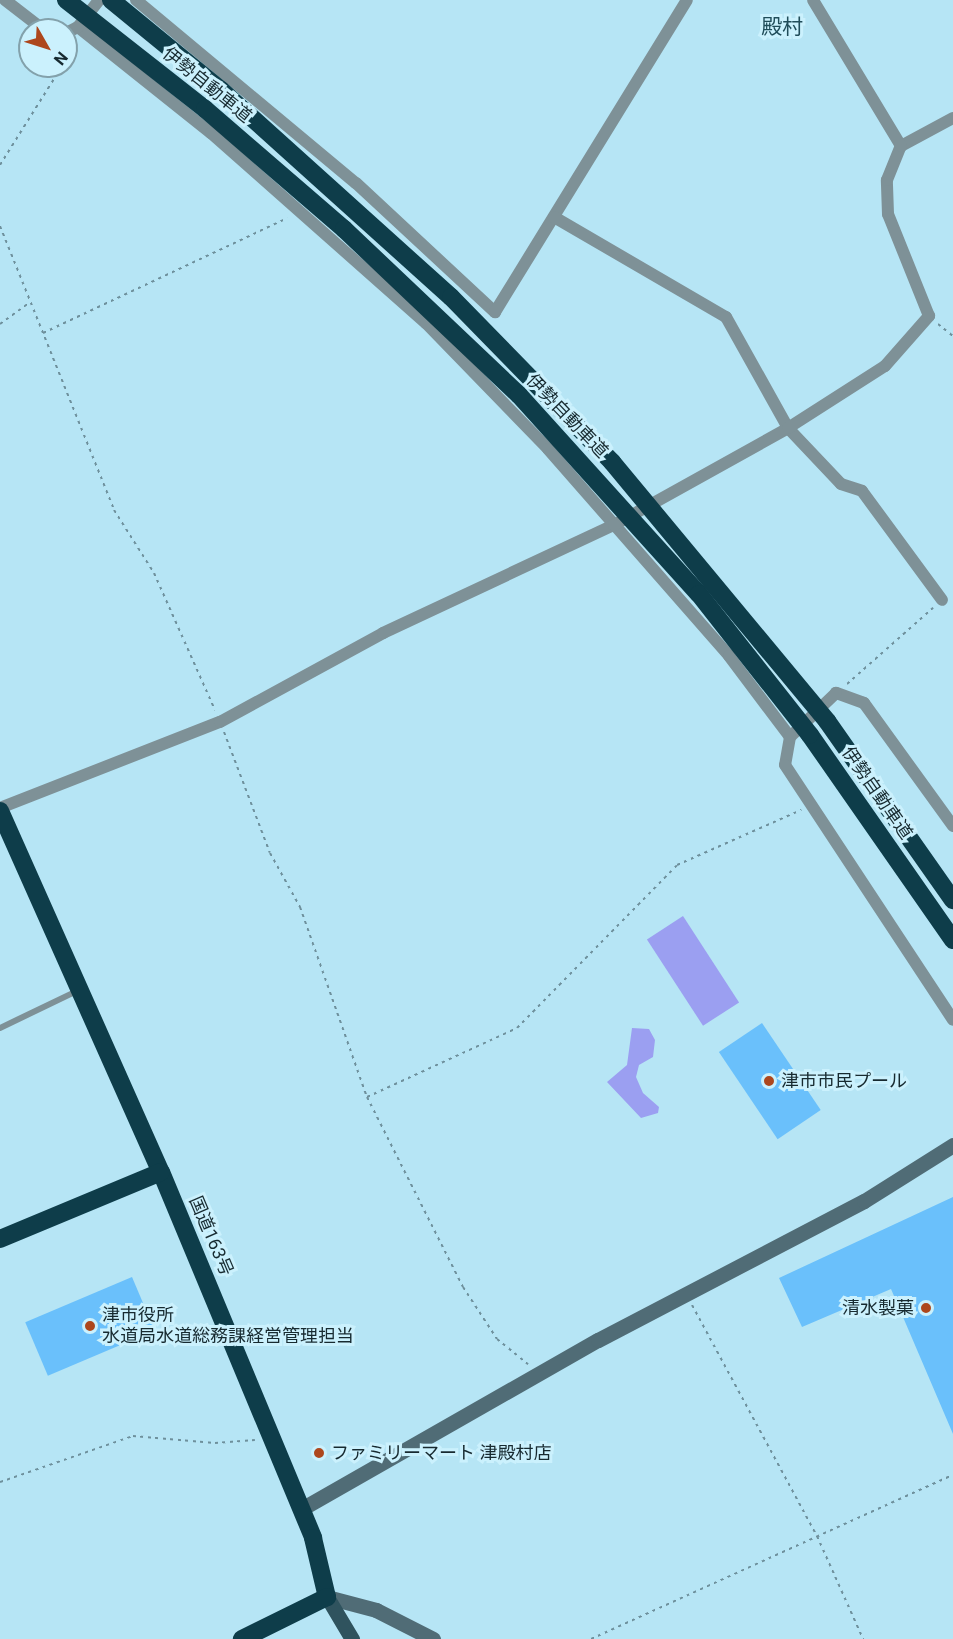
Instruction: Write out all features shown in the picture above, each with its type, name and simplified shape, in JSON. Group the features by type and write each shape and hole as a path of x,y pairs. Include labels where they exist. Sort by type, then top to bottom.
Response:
{"highway":[{"name":"伊勢自動車道","path":"66,0 205,109 344,229 519,395 699,594 810,735 953,940"},
{"name":"伊勢自動車道","path":"111,0 247,113 467,314 612,462 827,721 953,900"},
{"name":"国道163号","path":"0,810 276,1438 303,1508 327,1597"},
{"path":"0,1239 161,1172"},
{"path":"242,1639 327,1597"}],"main road":[{"path":"327,1597 352,1639"}],"street":[{"path":"5,0 28,18"},
{"path":"99,0 78,27 301,212 426,323 614,525 729,656 790,737"},
{"path":"136,0 356,183 495,312 687,0"},
{"path":"813,0 901,146"},
{"path":"0,810 220,722 383,633 614,525 789,428 885,366 929,316 888,214 886,180 901,146 953,118"},
{"path":"554,217 726,317 789,428 841,484 862,491 942,600"},
{"path":"953,826 864,703 836,693 790,737 785,765 953,1020"},
{"path":"303,1508 686,1293 864,1201 953,1145"},
{"path":"327,1597 376,1610 433,1639"}],"lane":[{"path":"0,1028 79,989"}],"path":[{"path":"0,165 54,78"},
{"path":"43,333 301,212"},
{"path":"0,226 114,510 154,573 220,722 270,853 300,907 367,1097 463,1287 508,1352 542,1373"},
{"path":"0,324 30,302"},
{"path":"929,316 953,336"},
{"path":"836,693 942,600"},
{"path":"367,1097 518,1028 678,866 812,805"},
{"path":"686,1293 817,1536 863,1639"},
{"path":"0,1482 133,1436 215,1443 276,1438"},
{"path":"591,1639 953,1475"}],"water":[{"path":"683,916 739,1002 703,1026 647,939"},
{"path":"632,1028 649,1029 655,1040 653,1057 639,1065 636,1077 643,1093 659,1107 658,1113 641,1118 607,1082 627,1065"}],"building":[{"name":"津市市民プール","path":"762,1023 821,1110 778,1139 719,1052"},
{"name":"清水製菓","path":"953,1197 953,1434 891,1289 802,1327 779,1278"},
{"name":"津市役所 水道局水道総務課経営管理担当","path":"132,1277 155,1330 48,1376 25,1322"}],"place":[{"name":"津市市民プール","path":"769,1081"},
{"name":"清水製菓","path":"926,1308"},
{"name":"津市役所 水道局水道総務課経営管理担当","path":"90,1326"},
{"name":"ファミリーマート 津殿村店","path":"319,1453"}],"district":[{"name":"殿村","path":"782,27"}]}
